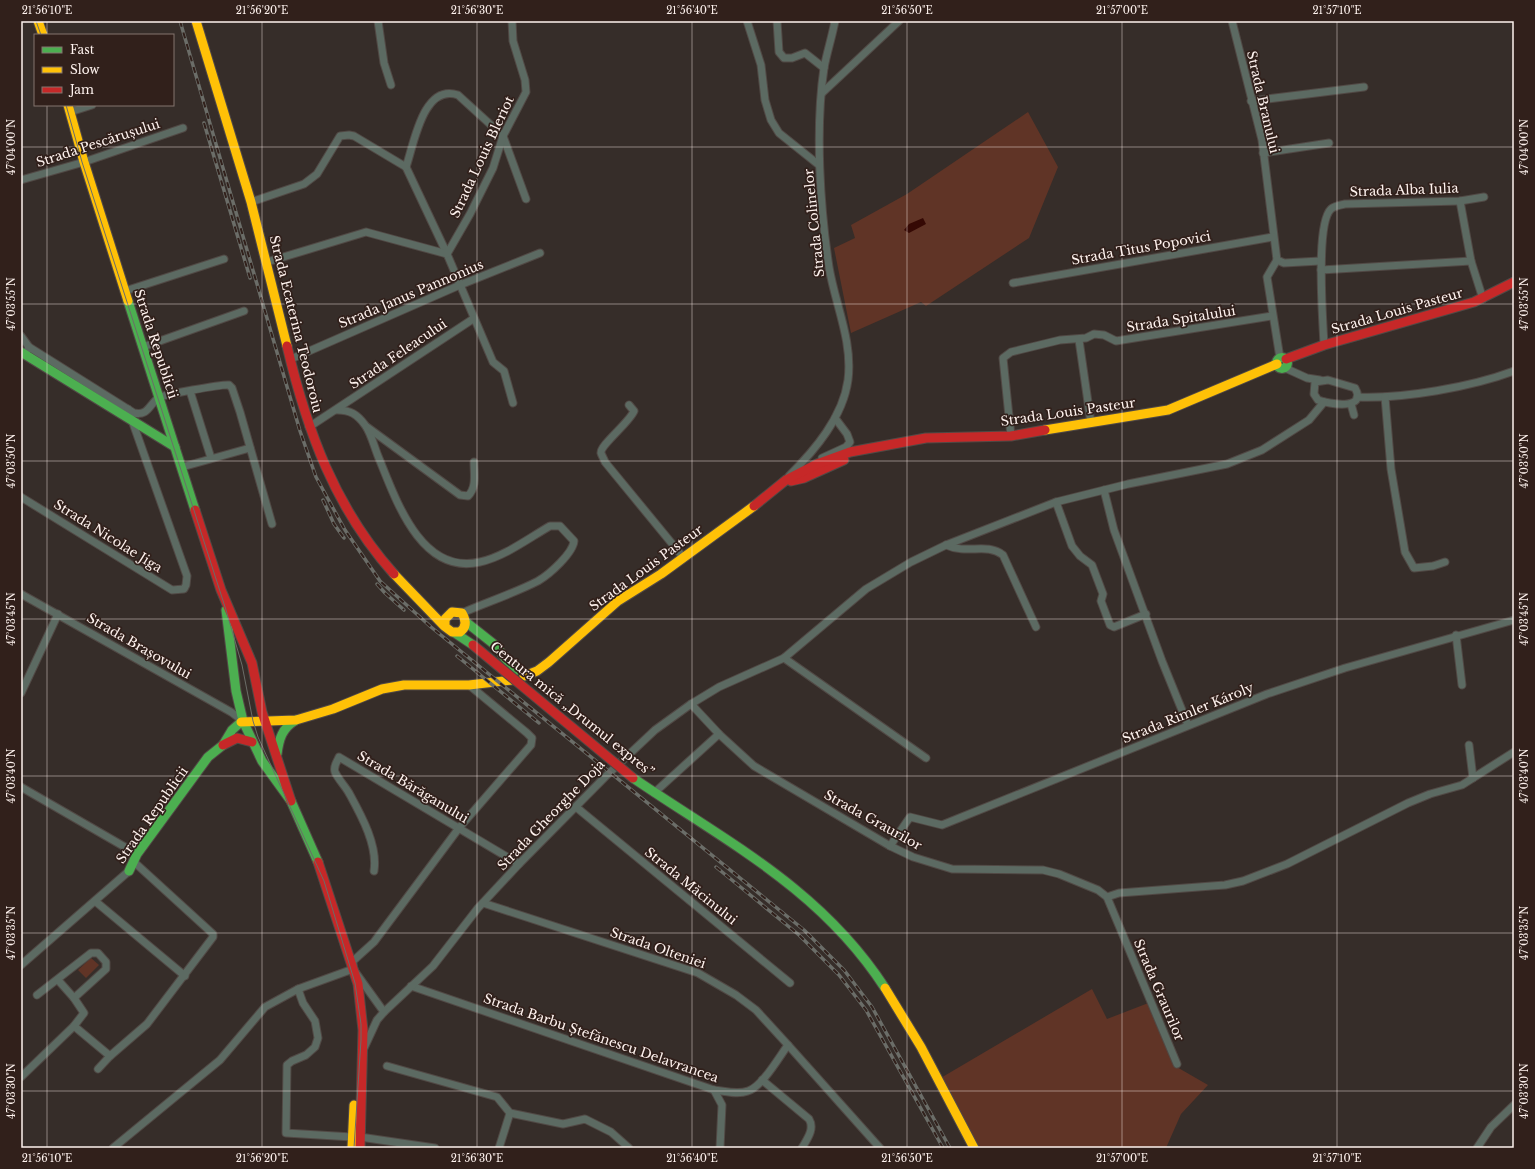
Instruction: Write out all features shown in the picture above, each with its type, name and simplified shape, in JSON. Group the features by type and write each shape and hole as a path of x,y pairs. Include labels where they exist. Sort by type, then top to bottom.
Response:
{"main road":[{"path":"38,21 43,34"},
{"name":"Strada Ecaterina Teodoroiu","path":"196,21 208,70 251,202 309,427 338,494 349,514 384,563 446,626"},
{"name":"Strada Republicii","path":"69,109 84,162 221,590 251,657 264,722 277,756 291,801"},
{"name":"Strada Louis Pasteur","path":"514,675 520,682 524,676 537,671 618,601 683,557 710,536 741,517 786,480 817,462 843,454 926,438 1011,436 1168,410 1324,345 1483,299 1514,282"},
{"path":"25,351 132,422 175,447"},
{"name":"Strada Louis Pasteur","path":"786,480 793,481 804,478 847,459 855,452"},
{"name":"Strada Republicii","path":"221,590 232,652 236,691 243,721 252,742 267,768 291,801"},
{"name":"Strada Ecaterina Teodoroiu","path":"427,606 449,614"},
{"path":"243,721 264,722 296,720 319,714 382,689 394,686 416,684 469,685 514,675 504,655 482,634 462,628 449,630 446,626 446,619 449,614 455,612 462,613 462,628"},
{"name":"Centura mică „Drumul expres”","path":"462,628 466,642 473,645 633,778 654,793 750,853 808,899 841,933 875,975 907,1022 974,1148"},
{"path":"277,756 280,734 284,728 296,720"},
{"name":"Strada Republicii","path":"130,871 135,858 208,757 223,744 232,730 243,721"},
{"path":"223,744 237,738 252,742"},
{"path":"291,801 319,864 358,984 363,1018 362,1051 356,1137 352,1148"},
{"path":"356,980 354,987 358,1038 356,1137 360,1148"}],"street":[{"path":"378,21 384,63 391,86"},
{"name":"Strada Louis Bleriot","path":"446,254 470,214 487,181 503,136 526,92 525,80 513,41 512,21"},
{"path":"747,21 761,65 766,100 771,120 779,133 819,164"},
{"path":"777,21 779,52 784,58 792,58 805,53 824,68"},
{"name":"Strada Colinelor","path":"786,480 812,452 834,418 848,381 850,354 829,266 819,164 824,68 835,21"},
{"path":"822,93 899,21"},
{"name":"Strada Branului","path":"1232,21 1263,153 1277,260"},
{"path":"1251,101 1364,87"},
{"path":"406,168 424,111 437,96 452,93 458,95 503,136 526,199"},
{"path":"69,109 86,106"},
{"name":"Strada Pescărușului","path":"21,180 84,162 183,128"},
{"path":"251,202 304,184 317,174 340,136 354,136 406,168 460,285 473,319 494,362 504,371 513,402"},
{"path":"1263,153 1329,143"},
{"name":"Strada Alba Iulia","path":"1320,261 1326,217 1330,210 1335,206 1345,204 1460,201 1484,197"},
{"path":"1460,201 1471,261 1483,299"},
{"path":"267,262 366,232 446,254"},
{"name":"Strada Titus Popovici","path":"1013,283 1273,238"},
{"name":"Strada Janus Pannonius","path":"291,359 460,285 540,253"},
{"path":"125,291 224,259"},
{"path":"1314,387 1307,378 1282,363 1272,316 1267,277 1277,260 1284,263 1320,261 1324,345"},
{"path":"1321,270 1471,261"},
{"path":"143,347 244,311"},
{"name":"Strada Spitalului","path":"1011,436 1003,358 1011,352 1060,340 1079,340 1100,334 1116,341 1272,316"},
{"name":"Strada Feleacului","path":"309,427 337,410 473,319"},
{"path":"21,336 25,351 134,413 145,413 159,397 229,385 234,394 272,524"},
{"path":"1079,340 1091,423"},
{"path":"1357,396 1385,397 1445,388 1498,377 1514,372"},
{"path":"1307,378 1352,386 1357,391 1357,396 1351,404 1344,405 1324,402 1315,398"},
{"path":"1318,410 1314,387 1315,382 1322,380"},
{"path":"190,391 211,458"},
{"path":"1385,397 1391,469 1405,552 1414,568 1433,566 1445,562"},
{"name":"Strada Gheorghe Doja","path":"362,1051 377,1020 433,966 483,902 605,777 655,730 691,704 719,687 784,658 866,589 911,562 946,545 1056,502 1104,490 1226,464 1262,450 1310,420 1324,402"},
{"path":"1351,404 1354,415"},
{"path":"629,405 634,412 630,420 602,446 601,452 605,462 683,557"},
{"path":"128,409 132,422"},
{"name":"Strada Feleacului","path":"337,410 350,411 366,426 460,495 468,496 472,492 475,483 474,462"},
{"path":"812,452 817,462 846,447 850,442 847,434 834,418"},
{"name":"Strada Nicolae Jiga","path":"21,497 172,590 184,589 187,576 132,422"},
{"name":"Strada Feleacului","path":"366,426 400,509 411,529 427,546 441,557 463,564 480,562 501,554 550,526 560,526 574,540 573,547 566,556 540,580 462,613"},
{"path":"182,467 250,448"},
{"path":"1104,490 1114,530 1162,661 1188,725"},
{"path":"1056,502 1072,546 1080,556 1092,565 1103,594 1101,601 1110,625 1114,627 1146,614"},
{"path":"946,545 964,551 986,548 996,550 1003,555 1036,627"},
{"name":"Strada Brașovului","path":"23,596 58,614 231,712 243,721"},
{"path":"21,693 58,614"},
{"name":"Strada Rimler Károly","path":"890,846 910,817 942,825 1267,694 1456,635 1514,620"},
{"path":"1456,635 1462,686"},
{"path":"784,658 926,758"},
{"path":"384,1012 353,968 353,961 374,942 460,828 531,745 532,738 527,733 469,685"},
{"name":"Strada Graurilor","path":"691,704 719,734 754,766 890,846 912,857 952,869 1043,870 1059,874 1098,890 1107,897 1177,1064"},
{"name":"Centura mică „Drumul expres”","path":"654,793 719,734"},
{"path":"1469,745 1473,778"},
{"path":"1107,897 1119,893 1225,885 1243,881 1294,861 1408,803 1430,794 1462,785 1514,752"},
{"name":"Strada Bărăganului","path":"374,871 375,864 373,849 367,830 348,792 335,773 335,765 340,757 520,864"},
{"path":"21,787 135,858 214,937 147,1024 110,1056 98,1069"},
{"name":"Strada Măcinului","path":"576,807 790,983"},
{"name":"Strada Republicii","path":"21,965 130,871"},
{"path":"95,901 185,976"},
{"name":"Strada Olteniei","path":"483,902 698,973 736,995 756,1010 880,1148"},
{"path":"37,995 91,953 98,953 106,962 106,969 74,998"},
{"path":"114,1148 220,1060 265,1007 298,989 333,977 353,968"},
{"path":"21,1076 74,1026 84,1013 74,998 58,980"},
{"name":"Strada Barbu Ștefănescu Delavrancea","path":"411,986 714,1090 736,1093 747,1092 756,1088 788,1045"},
{"path":"298,989 303,1003 315,1021 318,1038 315,1046 306,1055 288,1064 286,1133 356,1137 435,1148"},
{"path":"74,1026 110,1056"},
{"path":"388,1066 497,1097 510,1113 563,1124 585,1119 611,1132 629,1148"},
{"path":"762,1080 809,1119 812,1124 811,1131 802,1148"},
{"path":"714,1090 722,1105 720,1148"},
{"path":"1476,1148 1491,1127 1514,1105"},
{"path":"499,1148 510,1113"}],"shaded area":[{"path":"1028,112 1058,167 1029,238 926,306 921,302 851,333 834,248 855,238 851,225 907,194"},
{"path":"923,218 926,224 909,233 904,230 909,224"},
{"path":"91,958 99,965 86,978 78,970"},
{"path":"1092,989 1107,1019 1151,1002 1175,1066 1208,1085 1181,1114 1166,1148 974,1148 939,1079"}],"tram line":[{"path":"36,21 41,34"},
{"path":"66,106 82,162 226,610 242,665 253,721 258,737 324,881 355,983 361,1024 361,1040 354,1148"}],"railway":[{"path":"180,21 300,431 316,477 345,530 380,581 431,627 804,930 844,970 872,1007 950,1148"},
{"path":"204,123 250,278"},
{"path":"323,500 334,524 344,538"},
{"path":"377,584 404,610"},
{"path":"457,656 539,723"},
{"path":"716,867 799,935 839,975 866,1010 943,1148"}],"traffic: fast":[{"path":"128,301 195,510"},
{"path":"21,352 175,447"},
{"path":"1280,358 1284,358 1286,359 1287,363 1286,367 1280,368 1277,365 1277,361 1280,358"},
{"path":"226,610 236,691 243,721 262,761 291,801 318,862"},
{"path":"466,622 495,645 515,671"},
{"path":"455,633 473,645"},
{"path":"277,754 284,730 296,720"},
{"path":"129,871 137,854 208,757 223,745 232,730 241,722"},
{"path":"633,778 737,846 802,895 832,922 860,953 885,988"}],"traffic: slow":[{"path":"38,21 43,34"},
{"path":"196,21 251,202 287,346"},
{"path":"68,106 84,162 128,301"},
{"path":"1045,430 1168,410 1277,364"},
{"path":"524,676 537,671 549,662 618,601 661,574 754,506"},
{"path":"394,574 444,626 452,632 460,632 464,628 465,621 462,613 452,612 445,619 445,625"},
{"path":"241,722 296,720 333,709 382,689 404,685 469,685 512,680"},
{"path":"885,988 921,1047 974,1148"},
{"path":"352,1148 354,1105"}],"traffic: jam":[{"path":"1286,359 1324,345 1474,302 1514,282"},
{"path":"287,346 314,438 339,495 373,549 394,574"},
{"path":"754,506 786,480 817,464 850,452 926,438 1011,436 1045,430"},
{"path":"791,481 804,478 844,460"},
{"path":"195,510 221,590 252,663 262,712 291,801"},
{"path":"473,645 633,778"},
{"path":"223,745 237,738 252,742"},
{"path":"318,862 358,984 363,1030 360,1148"}]}
